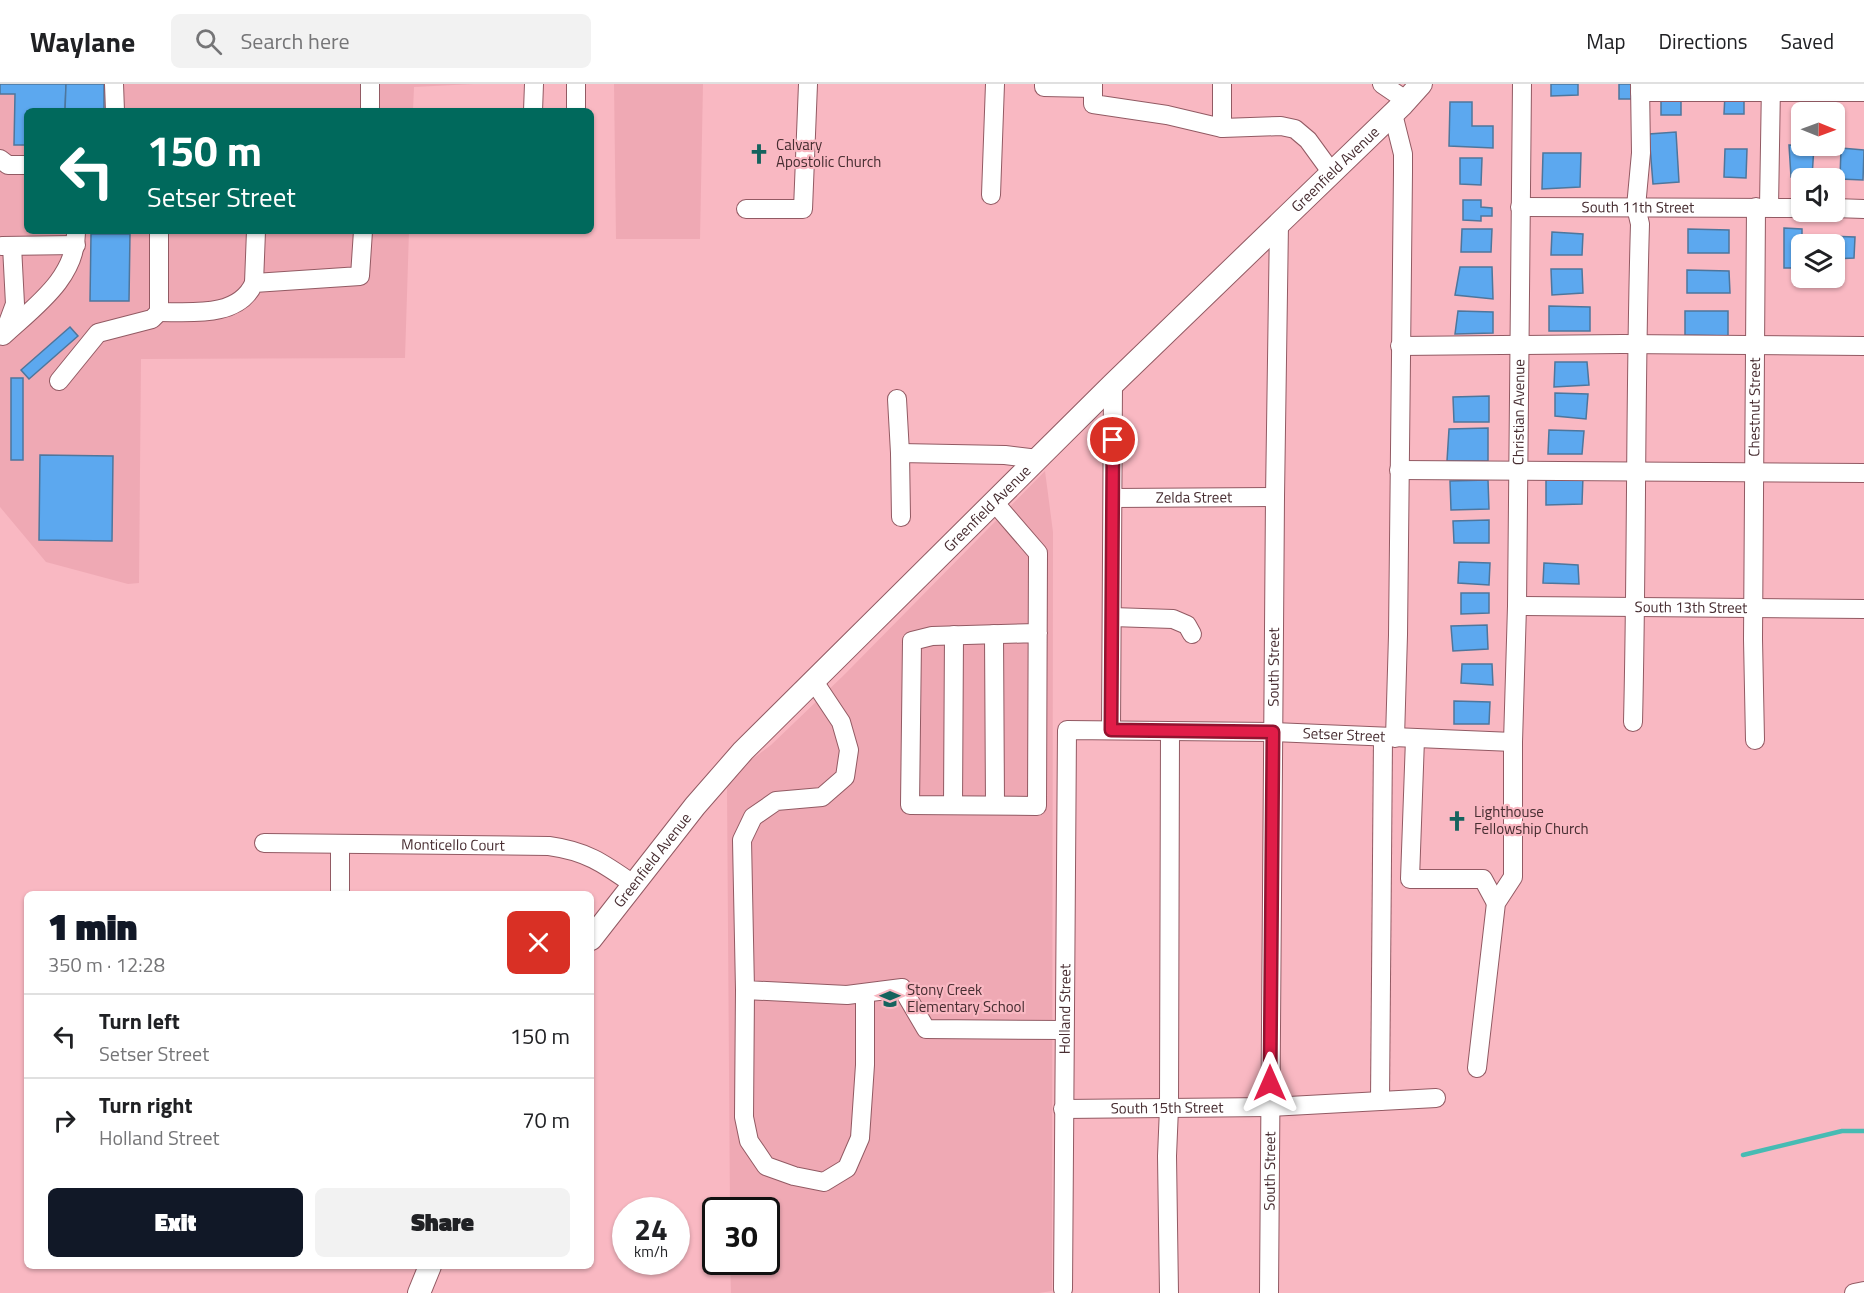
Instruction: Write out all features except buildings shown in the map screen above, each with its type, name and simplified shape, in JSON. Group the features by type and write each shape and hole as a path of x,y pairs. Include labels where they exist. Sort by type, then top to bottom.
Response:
{"main road":[{"name":"Greenfield Avenue","path":"594,935 694,806 743,751 1113,384 1407,100 1430,84"},
{"path":"419,1293 429,1269"}],"street":[{"path":"114,84 115,108"},
{"path":"370,84 370,108"},
{"path":"533,108 534,84"},
{"path":"576,84 576,108"},
{"path":"746,209 803,209 808,84"},
{"path":"991,195 995,84"},
{"path":"1044,84 1044,87 1093,86 1093,104 1167,115 1222,128 1281,126 1295,129 1308,140 1332,172"},
{"path":"1222,84 1222,128"},
{"path":"1380,1101 1389,738 1398,635 1402,154 1407,100 1382,84"},
{"name":"Christian Avenue","path":"1496,903 1513,877 1522,84"},
{"path":"1633,722 1637,607 1636,344 1640,224 1636,207 1641,145 1640,88 1771,88 1864,92"},
{"name":"Chestnut Street","path":"1755,740 1753,608 1755,344 1771,88"},
{"path":"0,159 8,165 24,165"},
{"name":"South 11th Street","path":"1520,207 1791,208"},
{"path":"1845,208 1864,208"},
{"name":"South Street","path":"1269,1293 1279,223"},
{"path":"59,381 98,333 152,320 159,312 159,234"},
{"path":"159,312 208,312 231,306 250,294 254,283 256,234"},
{"path":"254,283 360,276 363,234"},
{"path":"76,238 67,270 44,298 2,338 15,304 6,246 76,238"},
{"path":"1400,346 1636,344 1864,346"},
{"path":"1111,730 1113,384"},
{"path":"897,399 901,517"},
{"path":"900,453 1005,455 1038,459"},
{"path":"1399,470 1864,473"},
{"name":"Zelda Street","path":"1113,498 1275,497"},
{"path":"994,502 1038,553 1038,633 1037,806 910,805 912,641 932,636 1038,633"},
{"name":"South 13th Street","path":"1517,606 1864,609"},
{"path":"1112,617 1173,619 1187,625 1192,634"},
{"path":"994,634 994,806"},
{"path":"953,805 954,635"},
{"path":"813,680 841,722 849,750 845,777 822,797 776,801 753,817 742,840 745,990 744,1117 749,1141 766,1166 794,1176 824,1182 847,1168 860,1138 865,1065 865,993"},
{"name":"Setser Street","path":"1067,730 1273,732 1513,742"},
{"name":"Holland Street","path":"1062,1288 1067,730"},
{"path":"1169,1293 1167,1156 1170,731"},
{"path":"1415,739 1410,879 1483,879 1496,903 1477,1068"},
{"name":"Monticello Court","path":"264,843 549,846 572,849 586,855 601,862 633,884"},
{"path":"339,891 340,844"},
{"path":"745,990 847,995 902,988 927,1029 1064,1030"},
{"name":"South 15th Street","path":"1063,1109 1270,1107 1436,1098"},
{"path":"1854,1293 1864,1291"}],"shaded area":[{"path":"0,84 474,84 414,87 413,108 24,108 24,234 409,234 405,358 141,359 139,583 128,584 46,562 0,507"},
{"path":"614,84 703,84 700,239 616,239"},
{"name":"Stony Creek Elementary School","path":"1045,471 1053,532 1052,1291 1039,1293 731,1293 730,1275 780,1275 780,1197 730,1197 727,788 739,769 771,745 844,675"}],"waterway":[{"path":"1743,1155 1842,1131 1864,1131"}],"place":[{"name":"Calvary Apostolic Church","path":"759,154"},
{"name":"Lighthouse Fellowship Church","path":"1457,821"},
{"name":"Stony Creek Elementary School","path":"890,999"}],"route":[{"path":"1113,440 1111,730 1273,732 1270,1083"}]}
